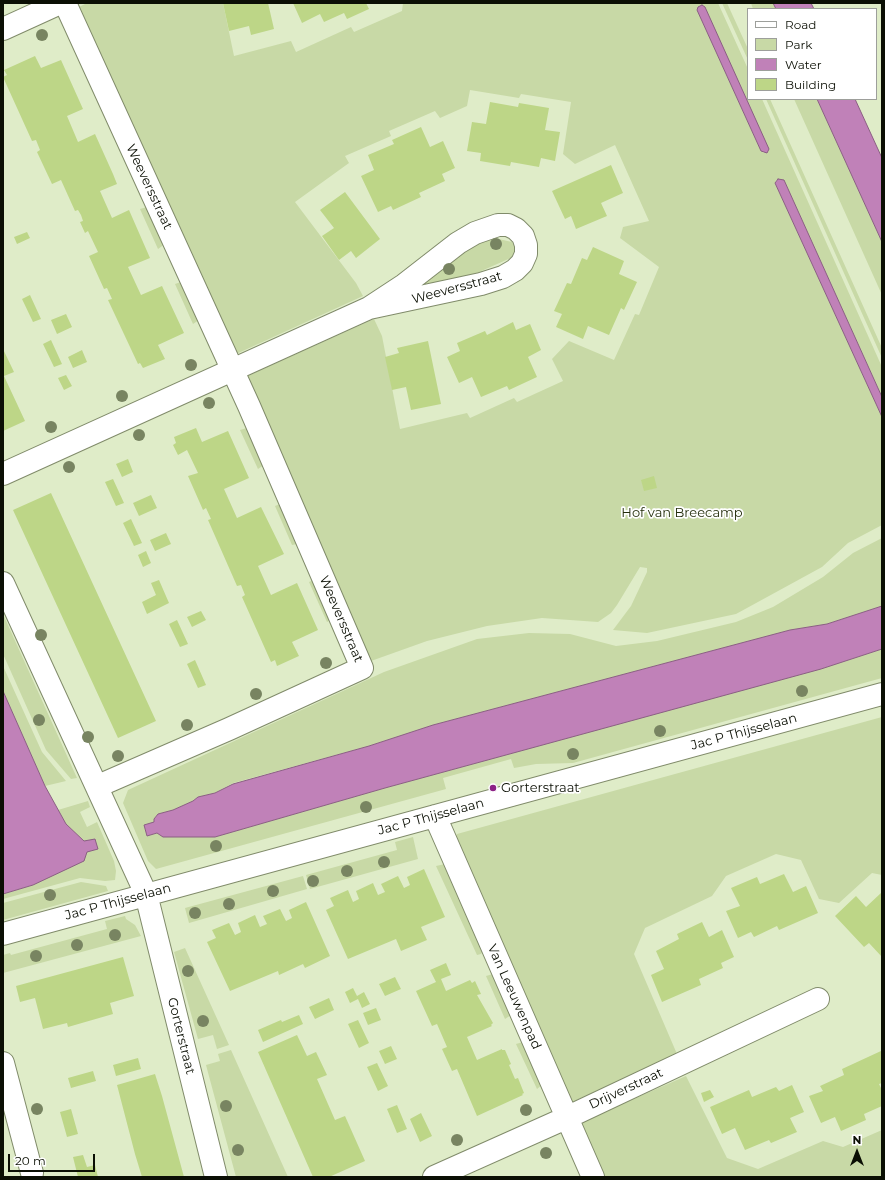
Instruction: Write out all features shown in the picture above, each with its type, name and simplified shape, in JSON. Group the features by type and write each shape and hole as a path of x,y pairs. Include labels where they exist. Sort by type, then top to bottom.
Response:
{"street":[{"path":"3,29 60,3"},
{"name":"Weeversstraat","path":"65,3 232,370 362,668 218,734 98,786"},
{"name":"Weeversstraat","path":"3,474 369,308 404,285 458,243 475,233 498,225 508,225 516,229 522,236 526,245 526,254 522,263 516,270 503,277 481,284 369,308"},
{"path":"3,583 98,786 146,894"},
{"name":"Jac P Thijsselaan","path":"3,934 882,694"},
{"name":"Van Leeuwenpad","path":"434,816 566,1118 594,1177"},
{"name":"Gorterstraat","path":"146,894 216,1177"},
{"name":"Drijverstraat","path":"434,1177 566,1118 818,999"},
{"path":"3,1063 9,1111 32,1173"}],"green space":[{"name":"Hof van Breecamp","path":"87,3 223,3 234,56 291,41 296,52 351,27 354,32 402,11 403,3 718,3 747,67 747,100 762,100 882,367 882,397 784,181 776,180 775,183 882,417 882,525 848,543 822,567 736,614 647,633 613,630 631,606 647,572 647,568 640,567 611,613 598,622 542,618 487,626 427,641 371,661 245,377 374,319 382,336 400,429 467,413 470,418 514,398 517,402 563,381 552,359 569,341 614,360 635,314 639,315 659,267 620,238 623,227 649,221 615,145 575,164 563,154 571,102 521,94 519,98 470,90 467,106 440,118 435,111 389,131 391,136 345,156 349,163 295,202 356,283 363,296 234,355 77,8","holes":["697,10 764,153 761,151"]},
{"path":"722,3 727,3 747,47 747,58"},
{"path":"751,3 773,3 776,8 753,8"},
{"path":"766,100 770,100 882,348 882,358"},
{"path":"794,100 817,100 882,242 882,295"},
{"path":"147,207 165,244 158,249 140,209"},
{"path":"494,238 512,242 516,250 513,257 470,276 425,286 425,280 476,244"},
{"path":"181,282 199,320 193,324 175,284"},
{"path":"247,428 264,465 258,469 240,430"},
{"path":"280,504 297,544 292,545 275,506"},
{"path":"882,538 882,606 827,624 790,630 433,725 369,746 233,783 215,793 198,797 193,801 173,810 158,814 154,819 155,822 144,825 147,836 158,833 165,837 215,837 385,788 833,665 882,649 882,678 573,763 536,764 514,768 511,759 443,778 446,789 156,869 148,861 123,803 128,790 384,672 477,639 529,633 570,634 616,646 657,641 736,622 773,607 823,577 853,553"},
{"path":"314,580 332,619 327,622 309,582"},
{"path":"3,614 77,778 71,779 46,750 3,654"},
{"path":"3,666 42,752 66,781 45,786 3,691"},
{"path":"882,717 882,875 872,873 839,903 819,899 801,860 776,854 726,876 712,896 645,928 634,954 677,1054 570,1103 455,838 457,834"},
{"path":"88,801 90,807 80,812 87,827 97,822 114,861 116,871 115,880 105,881 80,878 3,899 3,894 33,885 84,841 66,824 58,810"},
{"path":"413,837 418,859 310,889 306,875 397,850 395,842"},
{"path":"445,864 483,951 481,954 477,955 436,866"},
{"path":"303,876 307,889 189,923 185,908"},
{"path":"81,882 106,886 108,891 3,920 3,903"},
{"path":"125,916 126,919 135,925 141,936 3,973 3,955 10,953 11,955 107,929 105,921"},
{"path":"185,948 229,1045 217,1049 213,1035 198,1039 174,952"},
{"path":"493,974 511,1015 505,1019 486,976"},
{"path":"523,1042 543,1084 537,1089 516,1044"},
{"path":"231,1050 288,1177 236,1177 206,1065 220,1061 218,1054"},
{"path":"686,1076 727,1158 758,1169 823,1141 843,1147 882,1130 882,1177 603,1177 579,1123"}],"water":[{"path":"773,3 811,3 814,8 776,8"},
{"path":"702,5 705,7 769,149 767,153 761,151 697,10 698,7"},
{"path":"817,100 855,100 882,158 882,242"},
{"path":"778,179 784,180 882,397 882,417 775,183"},
{"path":"882,606 882,649 821,669 385,788 215,837 163,837 157,833 147,836 144,825 154,822 154,819 158,814 173,810 193,801 198,797 215,793 233,784 369,746 433,725 790,630 827,624"},
{"path":"3,691 45,786 66,824 84,841 95,839 98,849 87,852 84,861 33,885 3,894"}],"building":[{"path":"223,3 268,3 274,29 251,35 249,26 229,31"},
{"path":"293,3 366,3 369,9 347,19 344,13 324,22 320,14 302,23"},
{"path":"35,56 41,68 61,60 83,109 67,116 78,142 95,134 117,184 100,191 112,218 129,210 150,258 128,267 141,295 162,286 184,333 158,345 165,359 143,368 140,363 138,364 108,300 112,299 107,288 104,289 89,256 98,252 88,231 85,233 80,222 83,221 81,215 78,210 75,211 61,180 52,184 37,152 40,150 36,140 32,141 3,77 7,75 4,70"},
{"path":"490,102 518,107 519,103 549,108 545,130 560,132 555,161 541,158 539,167 511,162 510,166 480,161 481,153 467,151 472,122 486,124"},
{"path":"421,127 430,147 443,141 455,168 442,174 445,181 419,193 421,197 393,210 391,206 378,212 361,176 374,170 368,155 394,144 392,140"},
{"path":"611,165 623,193 601,203 607,216 576,229 571,216 565,219 552,191"},
{"path":"345,192 380,239 356,258 351,251 339,260 322,236 334,228 320,210"},
{"path":"27,232 30,238 17,244 14,237"},
{"path":"593,247 624,261 619,274 637,282 624,310 621,308 609,335 588,326 583,339 556,327 562,314 554,311 567,283 571,284 582,258 587,260"},
{"path":"30,295 41,319 33,322 22,299"},
{"path":"66,314 72,327 57,334 51,320"},
{"path":"513,322 516,330 530,324 541,350 528,357 537,377 509,390 507,386 481,397 472,377 459,383 447,357 460,351 457,343 485,331 487,335"},
{"path":"51,340 62,364 54,367 43,344"},
{"path":"428,341 441,404 411,410 406,387 392,390 385,357 399,353 397,348"},
{"path":"3,349 14,372 4,376 25,421 3,431"},
{"path":"82,350 87,362 73,368 68,357"},
{"path":"66,375 72,386 64,390 58,378"},
{"path":"196,428 202,442 228,431 249,478 224,489 237,518 261,507 284,554 258,566 271,595 297,583 318,630 292,642 299,656 277,666 275,660 271,662 242,597 245,595 241,585 237,586 208,520 211,519 206,508 203,510 188,476 198,473 187,450 178,455 173,445 176,443 174,437"},
{"path":"128,459 133,472 122,477 116,464"},
{"path":"654,476 657,488 644,491 641,480"},
{"path":"113,479 124,503 116,506 105,482"},
{"path":"51,493 156,721 118,738 13,510"},
{"path":"151,495 157,508 139,516 133,503"},
{"path":"131,519 142,543 134,546 123,523"},
{"path":"166,533 171,544 155,551 150,540"},
{"path":"146,551 151,563 143,567 138,555"},
{"path":"159,580 169,603 147,614 142,602 156,595 151,583"},
{"path":"201,611 206,620 192,627 187,617"},
{"path":"177,620 188,644 180,647 169,624"},
{"path":"195,660 206,685 198,688 187,664"},
{"path":"424,869 445,917 421,927 427,940 401,951 396,939 348,959 326,910 334,906 330,898 348,890 353,902 359,899 356,891 373,883 378,895 385,892 381,884 398,876 404,888 410,885 407,877"},
{"path":"784,874 793,892 806,886 818,913 779,930 777,926 754,937 751,932 738,938 726,911 740,906 731,888 757,877 760,884"},
{"path":"881,893 882,957 869,943 864,947 835,916 856,896 866,907"},
{"path":"306,902 330,956 305,968 303,964 279,975 278,971 230,991 207,942 216,938 212,930 229,923 235,935 241,932 238,923 255,915 260,927 267,924 263,916 280,909 286,921 292,918 289,910"},
{"path":"702,922 709,937 722,930 734,957 721,963 723,968 699,979 701,985 662,1002 651,975 664,969 656,951 679,939 677,934"},
{"path":"123,957 134,996 110,1003 113,1014 68,1027 67,1023 43,1029 35,998 20,1002 16,986"},
{"path":"446,963 451,975 441,979 446,991 470,980 472,983 475,981 481,994 477,995 493,1023 491,1025 492,1026 467,1037 477,1060 502,1049 505,1050 515,1079 518,1078 524,1093 522,1094 523,1095 477,1116 457,1069 452,1071 442,1049 447,1047 437,1024 432,1026 416,991 436,982 430,970"},
{"path":"395,977 401,989 385,996 379,984"},
{"path":"353,988 357,996 364,992 370,1004 362,1008 358,999 350,1003 345,992"},
{"path":"329,998 334,1010 315,1019 309,1007"},
{"path":"376,1008 381,1020 368,1025 363,1013"},
{"path":"299,1015 303,1024 263,1042 258,1030 281,1020 282,1022"},
{"path":"358,1020 369,1043 359,1048 348,1024"},
{"path":"297,1035 307,1056 316,1052 327,1075 317,1079 335,1120 345,1116 365,1161 329,1177 313,1177 258,1052"},
{"path":"391,1046 397,1059 385,1064 379,1051"},
{"path":"881,1051 882,1083 879,1084 882,1090 882,1106 864,1114 866,1120 841,1131 835,1117 821,1123 809,1096 823,1091 820,1086 844,1075 842,1069"},
{"path":"138,1058 141,1069 116,1076 113,1065"},
{"path":"377,1063 388,1086 378,1091 367,1067"},
{"path":"93,1071 96,1081 71,1088 68,1078"},
{"path":"155,1074 184,1177 142,1177 135,1154 117,1085"},
{"path":"792,1085 804,1112 790,1118 797,1132 771,1143 769,1140 745,1150 735,1128 722,1134 710,1107 749,1090 752,1097 776,1087 779,1091"},
{"path":"710,1090 714,1097 704,1102 701,1093"},
{"path":"397,1105 407,1129 397,1133 387,1109"},
{"path":"71,1109 78,1134 67,1137 60,1112"},
{"path":"421,1113 432,1136 420,1142 410,1119"},
{"path":"83,1155 87,1167 95,1165 98,1177 78,1177 73,1157"}],"place":[{"name":"Gorterstraat","path":"493,788"}]}
